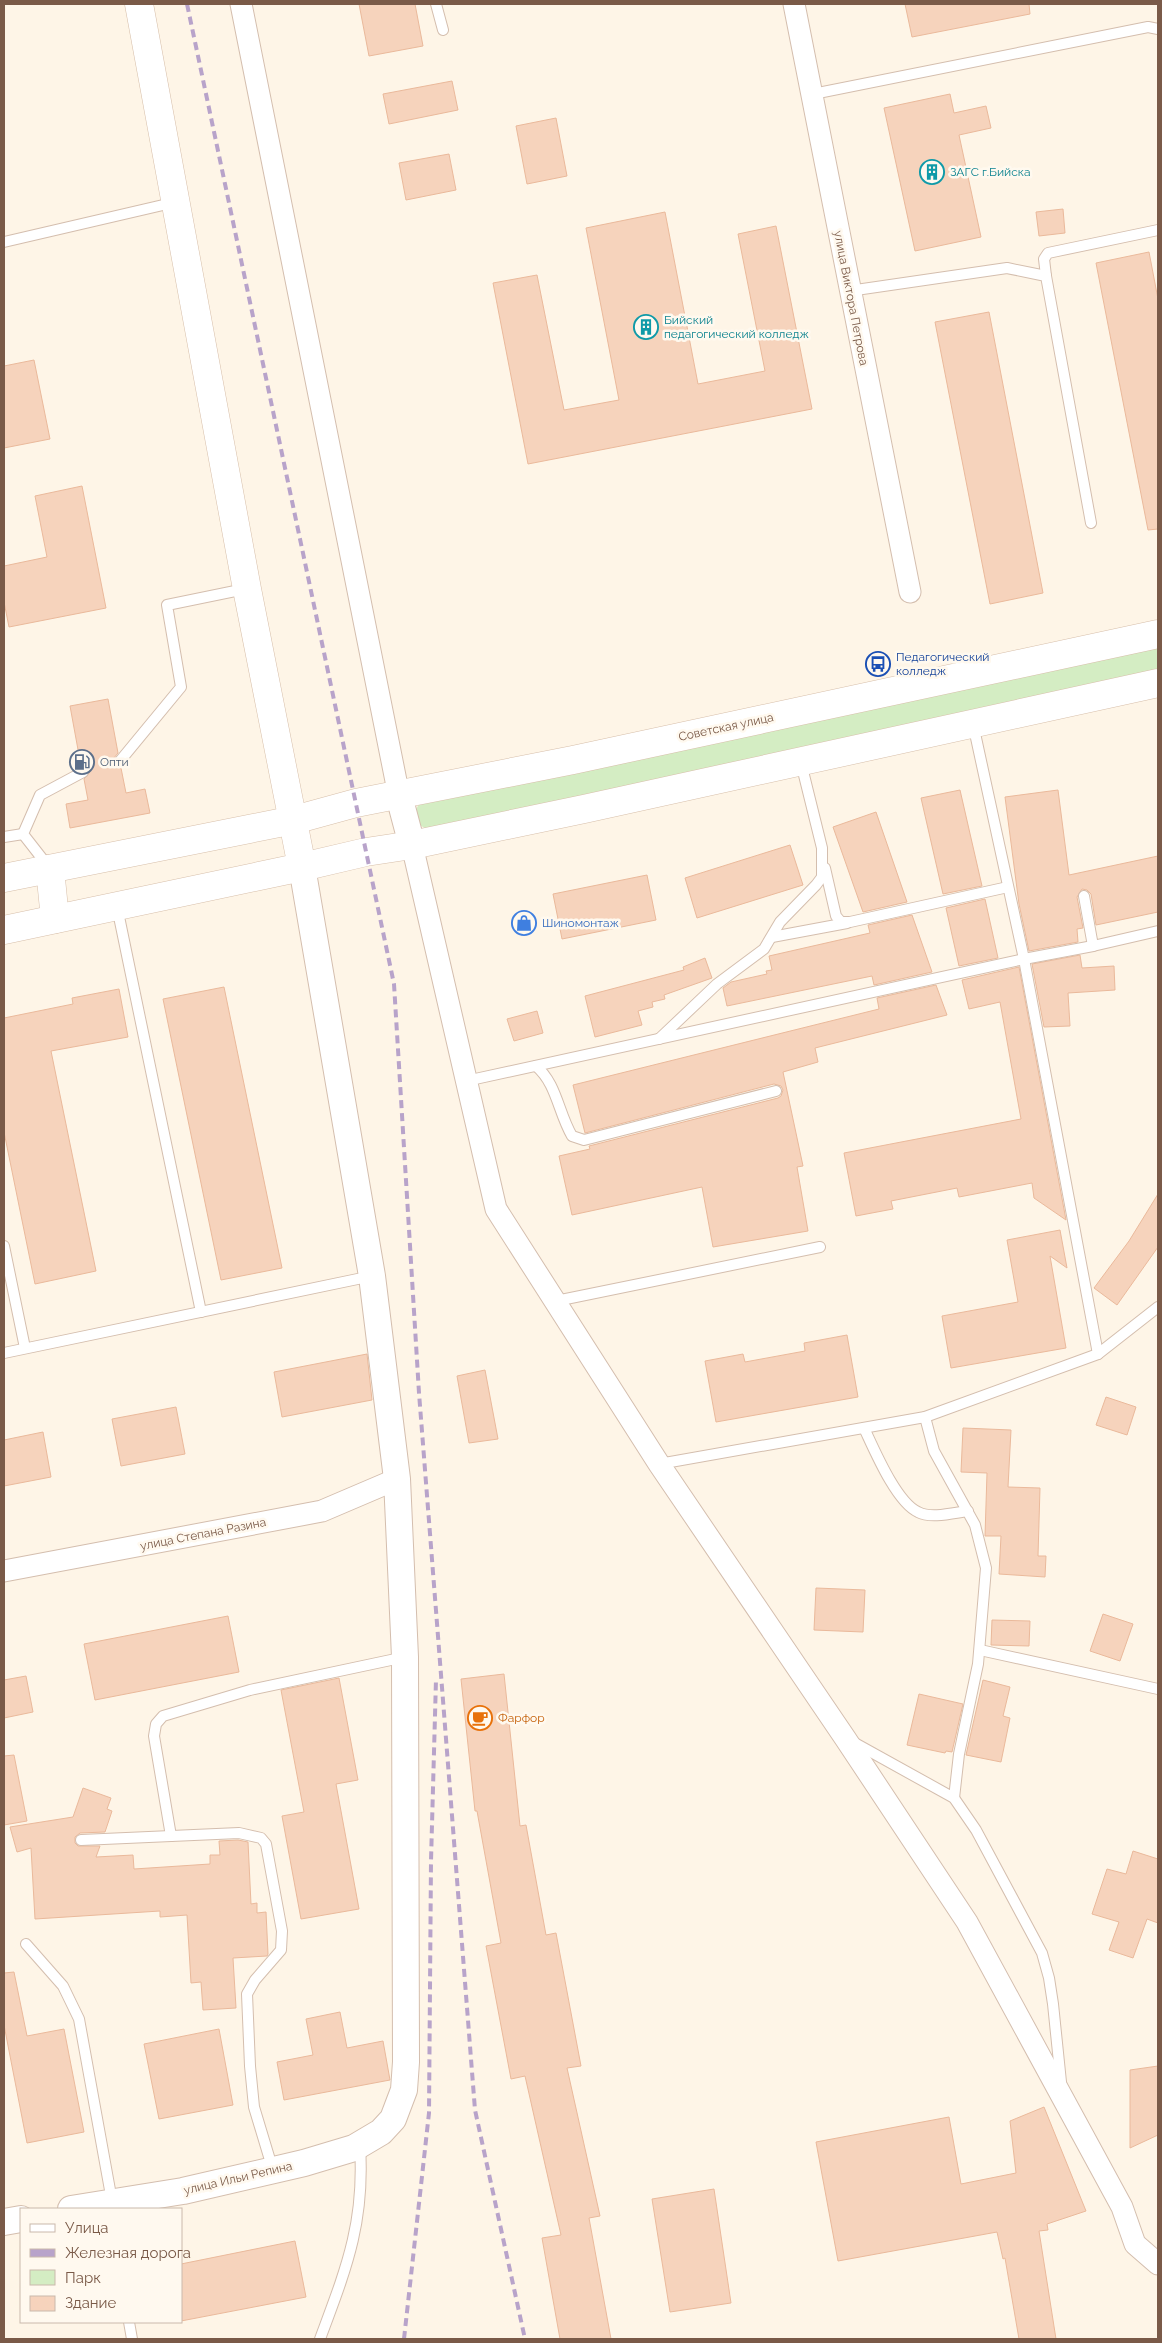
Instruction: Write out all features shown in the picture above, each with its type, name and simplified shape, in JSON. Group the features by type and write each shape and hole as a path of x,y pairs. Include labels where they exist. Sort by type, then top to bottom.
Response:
{"main road":[{"path":"139,4 247,589 302,867"},
{"name":"Советская улица","path":"4,878 294,820 356,803 399,796 1158,634"},
{"path":"4,930 366,852 412,845 1158,683"},
{"path":"50,869 55,919"}],"street":[{"path":"241,4 399,796 496,1209 660,1464 845,1738 966,1922 1122,2207 1135,2244 1158,2264"},
{"name":"улица Виктора Петрова","path":"794,4 910,592"},
{"path":"302,867 372,1276 397,1479 405,1657"},
{"name":"улица Степана Разина","path":"4,1571 322,1511 397,1479"},
{"name":"улица Ильи Репина","path":"82,2208 112,2205 183,2191 332,2156 360,2145 381,2132 393,2118 404,2090 406,2062 405,1657"},
{"path":"4,2222 20,2219"}],"lane":[{"path":"436,4 443,30"},
{"path":"813,94 1148,27 1158,29"},
{"path":"4,242 176,202"},
{"path":"1091,523 1044,259 1048,253 1158,230"},
{"path":"849,290 1007,268 1046,276"},
{"path":"120,761 181,687 167,605 247,589"},
{"path":"973,724 1024,959 1098,1354"},
{"path":"800,761 822,848 836,916 841,922 850,922"},
{"path":"23,834 40,795 83,772"},
{"path":"4,837 23,834"},
{"path":"23,834 50,869"},
{"path":"658,1039 724,978 755,957 772,937 790,910 816,885 822,876 824,862"},
{"path":"772,937 1008,887"},
{"path":"1084,896 1093,946"},
{"path":"117,906 201,1312"},
{"path":"466,1081 1158,931"},
{"path":"536,1066 546,1074 552,1084 572,1136 584,1140 776,1091"},
{"path":"4,1246 25,1348"},
{"path":"556,1301 820,1247"},
{"path":"4,1353 372,1276"},
{"path":"660,1464 925,1417 1098,1354 1158,1307"},
{"path":"925,1417 934,1451 975,1525 986,1568 980,1650 959,1754 954,1798"},
{"path":"864,1428 881,1464 907,1504 918,1513 929,1515 968,1511"},
{"path":"980,1650 1158,1689"},
{"path":"171,1836 154,1736 156,1724 163,1716 250,1690 405,1657"},
{"path":"845,1738 954,1798 976,1830 1042,1953 1049,1978 1053,2004 1062,2098"},
{"path":"81,1840 240,1832 260,1838 266,1844 282,1931 281,1950 255,1980 247,1994 247,2017 254,2107 272,2170"},
{"path":"26,1944 63,1986 79,2019 112,2205"},
{"path":"320,2339 348,2264 357,2229 362,2179 360,2145"},
{"path":"129,2323 132,2339"}],"green space":[{"path":"1158,643 1158,670 430,829 421,826 416,819 417,807 420,803"}],"building":[{"path":"359,4 415,4 423,46 369,56"},
{"path":"905,4 1029,4 1030,14 912,37"},
{"path":"452,81 458,110 389,124 383,94"},
{"name":"ЗАГС г.Бийска","path":"950,94 954,113 986,106 991,128 959,135 981,237 915,251 884,108"},
{"path":"556,118 567,176 527,184 516,126"},
{"path":"449,154 456,190 406,200 399,163"},
{"path":"1063,209 1065,233 1039,236 1036,212"},
{"name":"Бийский педагогический колледж","path":"665,212 698,384 765,371 738,234 776,226 812,409 528,464 493,283 537,275 564,410 619,400 586,228"},
{"path":"1149,252 1158,299 1158,529 1148,530 1096,263"},
{"path":"989,312 1043,593 990,604 935,322"},
{"path":"34,360 50,439 4,448 4,366"},
{"path":"82,486 106,608 9,627 4,602 4,566 47,557 35,496"},
{"path":"108,699 118,753 113,759 114,764 121,768 126,793 145,789 150,813 70,828 66,804 88,800 84,779 90,772 87,766 81,766 70,706"},
{"path":"960,790 982,886 943,894 921,798"},
{"path":"1058,790 1069,875 1158,856 1158,912 1096,925 1091,894 1087,890 1082,889 1077,897 1083,928 1077,929 1078,942 1029,951 1019,904 1005,797"},
{"path":"876,812 907,902 863,912 833,827"},
{"path":"790,845 803,885 697,918 685,878"},
{"path":"647,875 656,920 562,939 553,894"},
{"path":"985,899 998,958 959,966 946,908"},
{"path":"912,915 932,972 874,985 872,976 727,1006 723,988 731,982 767,974 766,971 772,970 769,956 870,933 868,925"},
{"path":"1080,955 1082,968 1114,966 1115,990 1068,993 1070,1026 1044,1027 1032,964"},
{"path":"705,958 712,978 664,995 665,999 652,1002 653,1007 638,1011 642,1025 595,1037 585,996 684,970 683,967"},
{"path":"1019,967 1066,1220 1034,1198 1032,1183 959,1197 957,1188 891,1201 893,1209 856,1216 844,1153 1021,1119 1000,1002 969,1009 962,980"},
{"path":"936,985 947,1015 815,1048 818,1062 783,1072 803,1166 797,1167 808,1231 713,1247 702,1187 572,1215 559,1156 590,1149 589,1146 778,1098 783,1090 781,1086 774,1084 585,1133 573,1085 879,1009 877,998"},
{"path":"224,987 282,1268 221,1280 163,999"},
{"path":"119,989 128,1037 51,1051 96,1271 35,1284 4,1132 4,1018 73,1004 72,998"},
{"path":"537,1011 543,1033 514,1041 507,1019"},
{"path":"1158,1194 1158,1247 1117,1305 1094,1288 1129,1241"},
{"path":"1060,1230 1067,1268 1050,1256 1066,1348 951,1368 942,1316 1018,1302 1007,1240"},
{"path":"847,1335 858,1397 716,1422 705,1361 743,1354 745,1362 805,1351 804,1343"},
{"path":"367,1354 372,1400 282,1417 274,1372"},
{"path":"485,1370 498,1439 469,1443 457,1376"},
{"path":"1106,1397 1136,1407 1127,1435 1096,1425"},
{"path":"176,1407 185,1454 121,1466 112,1419"},
{"path":"963,1428 1011,1430 1008,1487 1040,1488 1038,1556 1046,1556 1045,1577 999,1574 1001,1536 985,1536 987,1473 961,1472"},
{"path":"43,1432 51,1477 4,1486 4,1440"},
{"path":"816,1588 865,1590 863,1632 814,1630"},
{"path":"1103,1614 1133,1624 1120,1661 1090,1651"},
{"path":"228,1616 239,1672 95,1700 84,1644"},
{"path":"992,1620 1030,1621 1029,1646 991,1645"},
{"path":"504,1674 520,1826 526,1825 546,1935 556,1933 581,2066 567,2068 600,2216 589,2218 611,2339 560,2339 542,2238 561,2235 525,2076 511,2079 486,1946 501,1943 477,1811 475,1811 461,1679"},
{"path":"26,1676 33,1712 4,1718 4,1680"},
{"path":"339,1678 358,1780 336,1784 359,1909 301,1919 282,1816 304,1812 281,1690"},
{"path":"983,1680 1010,1687 1003,1716 1010,1718 1001,1762 966,1755"},
{"path":"919,1694 963,1704 952,1752 946,1751 945,1753 907,1745"},
{"path":"14,1755 27,1821 4,1825 4,1756"},
{"path":"83,1788 111,1798 107,1809 112,1811 105,1832 80,1833 75,1837 75,1843 78,1846 100,1846 96,1857 133,1855 134,1869 210,1864 210,1855 220,1855 219,1841 238,1840 248,1842 251,1904 257,1903 257,1913 266,1912 268,1954 267,1956 233,1958 236,2008 203,2010 201,1982 191,1983 187,1915 160,1917 160,1911 35,1919 31,1848 17,1852 10,1827 73,1817"},
{"path":"1133,1851 1158,1859 1158,1923 1147,1919 1133,1958 1109,1950 1119,1922 1092,1914 1107,1869 1126,1874"},
{"path":"14,1972 27,2036 64,2029 84,2132 27,2143 4,2025 4,1973"},
{"path":"340,2012 347,2048 383,2041 390,2080 284,2100 277,2062 313,2055 306,2019"},
{"path":"219,2029 233,2105 159,2119 144,2044"},
{"path":"1158,2066 1158,2135 1130,2148 1130,2070"},
{"path":"1044,2107 1086,2211 1047,2224 1048,2230 1039,2231 1056,2339 1019,2339 1005,2258 1003,2259 997,2232 838,2261 816,2142 949,2117 961,2184 1016,2173 1010,2121"},
{"path":"714,2189 731,2303 670,2312 652,2199"},
{"path":"295,2241 306,2297 182,2321 182,2264"}],"railway":[{"path":"187,4 394,984 419,1393 475,2110 525,2339"},
{"path":"404,2339 429,2113 431,1861 436,1679"}],"place":[{"name":"ЗАГС г.Бийска","path":"932,172"},
{"name":"Бийский педагогический колледж","path":"646,327"},
{"name":"Педагогический колледж","path":"878,664"},
{"name":"Опти","path":"82,762"},
{"name":"Шиномонтаж","path":"524,923"},
{"name":"Фарфор","path":"480,1718"}]}
